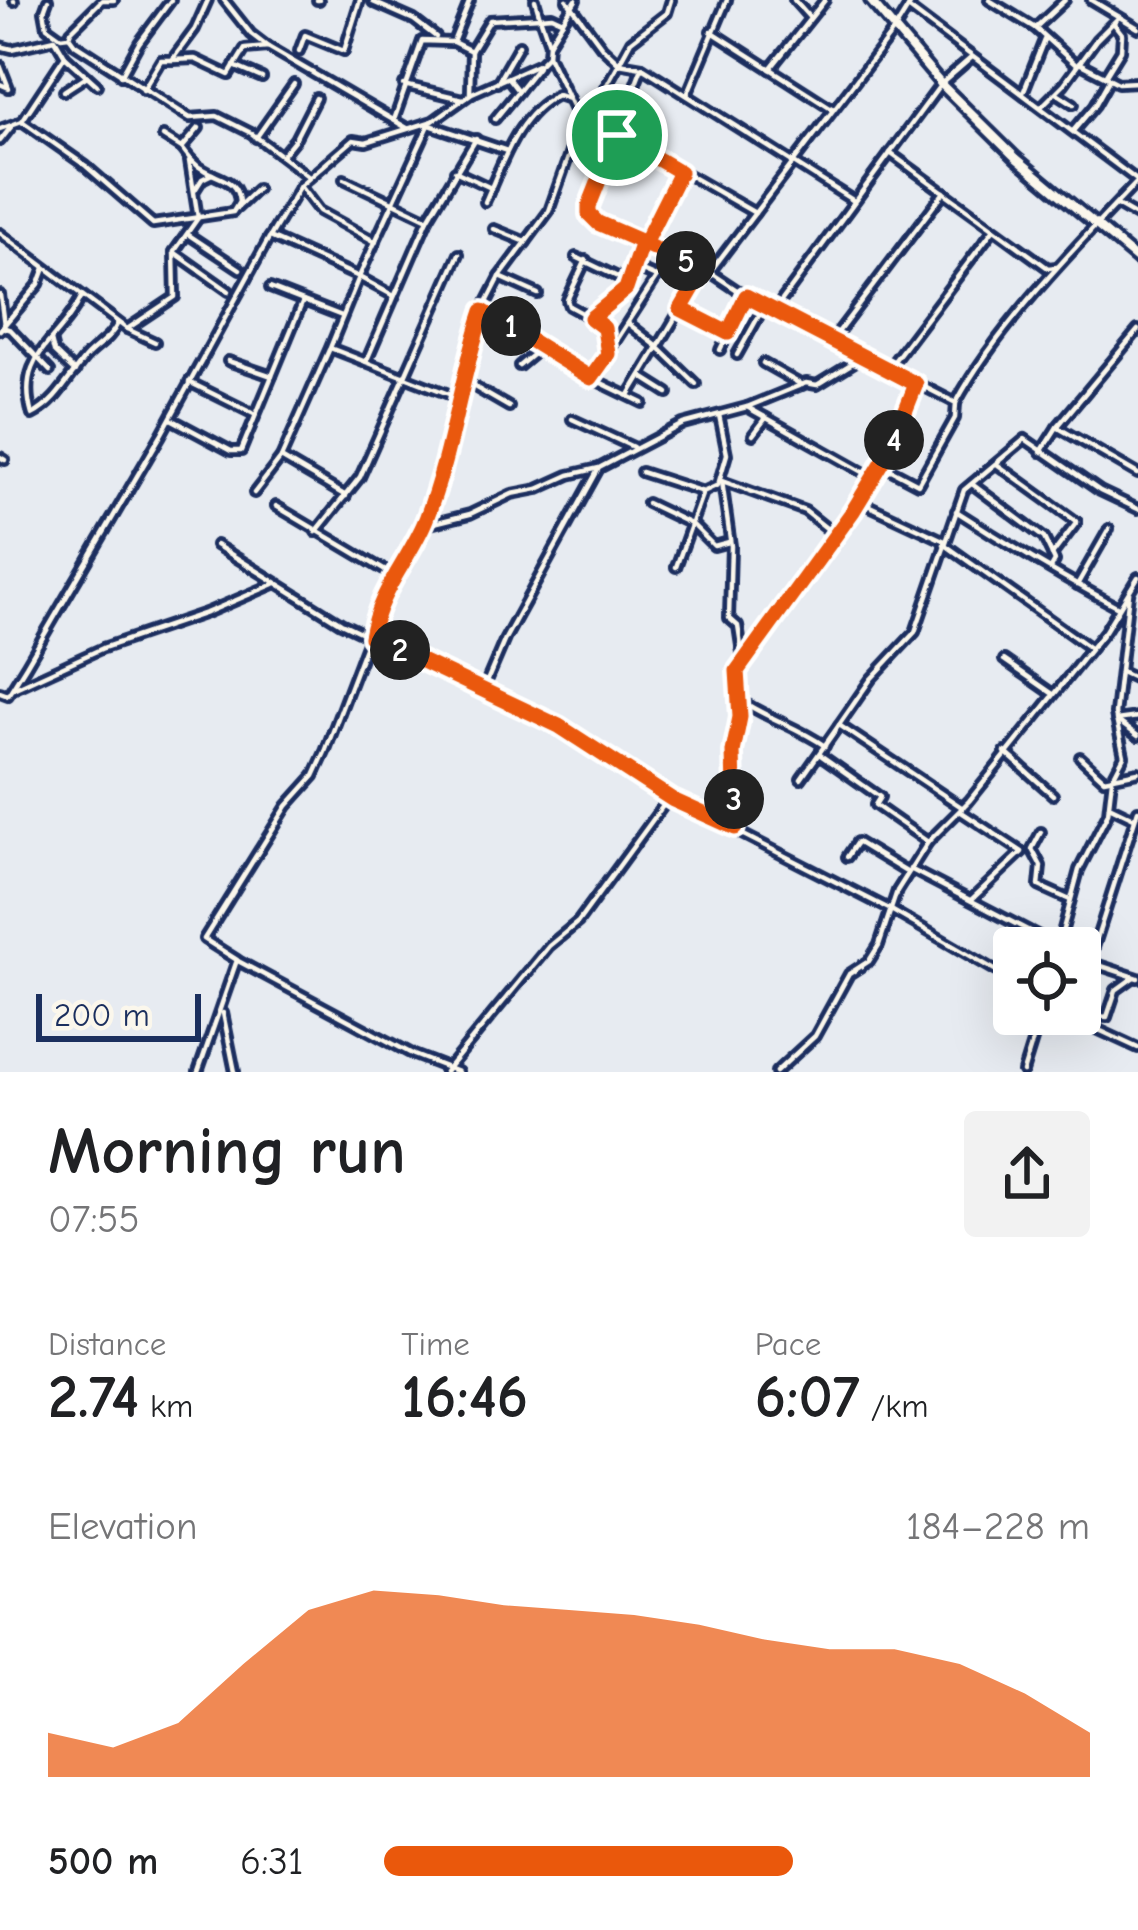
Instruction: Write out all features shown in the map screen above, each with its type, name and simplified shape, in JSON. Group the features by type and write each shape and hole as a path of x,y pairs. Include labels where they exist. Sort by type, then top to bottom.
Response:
{"street":[{"path":"49,0 44,11 47,27 61,37 68,36 102,0 114,0"},
{"path":"122,76 171,0"},
{"path":"172,60 195,29 208,0"},
{"path":"224,0 250,34 268,47 406,128"},
{"path":"299,51 305,35 344,51 360,0"},
{"path":"453,42 470,0"},
{"path":"535,0 549,43 548,55 583,129"},
{"path":"567,0 575,3 602,47 620,64"},
{"path":"458,1072 414,1055 204,939 287,806 314,776 337,726 355,667 394,576 423,526 483,311 500,278 549,211 583,129 631,41 667,13 670,0"},
{"path":"687,95 727,0"},
{"path":"794,0 811,18"},
{"path":"770,69 825,0"},
{"path":"870,0 941,84 1016,158 1138,260"},
{"path":"629,395 706,271 794,164 913,0"},
{"path":"989,0 1035,28 1078,64 1107,78 1138,82"},
{"path":"1035,28 1065,0"},
{"path":"1091,0 1138,28"},
{"path":"357,10 374,1 414,20 439,39"},
{"path":"549,43 575,3"},
{"path":"882,465 918,484 955,418 956,403 970,377 1058,267 1138,181 908,8"},
{"path":"466,97 471,51 490,20 552,16 563,22"},
{"path":"1040,107 1119,17"},
{"path":"1072,131 1095,105 1121,50 1122,34 1115,25"},
{"path":"711,31 835,110"},
{"path":"143,90 161,60 195,59 229,75 250,34"},
{"path":"68,36 87,54 190,118 217,116 310,177"},
{"path":"0,46 12,49 55,39 65,56 97,85"},
{"path":"394,120 422,41 439,39 471,51"},
{"path":"1022,93 1044,40"},
{"path":"497,83 519,45"},
{"path":"245,49 268,47"},
{"path":"495,118 548,55"},
{"path":"0,141 22,121 65,56"},
{"path":"776,309 941,84 972,57"},
{"path":"3,694 170,418 299,185 353,140 366,142 427,124 466,97 540,63"},
{"path":"620,64 642,67 854,201"},
{"path":"0,65 9,88 0,84"},
{"path":"234,66 262,78"},
{"path":"642,67 589,214 598,223 706,271 956,403"},
{"path":"64,91 87,76"},
{"path":"508,78 518,91"},
{"path":"256,139 294,84"},
{"path":"404,85 466,97"},
{"path":"1057,93 1074,104"},
{"path":"485,202 506,151 548,99 557,95 571,100"},
{"path":"282,155 316,98"},
{"path":"589,118 755,213"},
{"path":"22,121 86,166 148,222 233,212 257,189"},
{"path":"427,124 506,151"},
{"path":"254,493 280,458 427,124"},
{"path":"0,129 11,128"},
{"path":"127,329 175,297 174,252 199,218 184,151 199,128"},
{"path":"163,136 237,188 239,202 233,212"},
{"path":"366,362 428,219 476,139"},
{"path":"890,153 1048,268 1058,267"},
{"path":"455,172 491,188"},
{"path":"591,318 626,289 643,243 680,172"},
{"path":"195,190 202,178 212,174"},
{"path":"344,179 428,219"},
{"path":"299,185 319,211 376,242"},
{"path":"833,339 944,192"},
{"path":"1114,204 1138,217"},
{"path":"494,229 526,242"},
{"path":"888,369 993,230"},
{"path":"0,233 118,323 155,342"},
{"path":"190,236 240,269"},
{"path":"269,237 394,296"},
{"path":"174,252 229,291"},
{"path":"316,532 346,496 375,447 460,254"},
{"path":"591,378 671,255"},
{"path":"576,256 626,281"},
{"path":"586,260 567,300 604,328 608,354"},
{"path":"633,267 656,278"},
{"path":"2,327 39,284 46,268"},
{"path":"500,278 538,294"},
{"path":"270,288 342,316"},
{"path":"0,296 2,327"},
{"path":"82,296 34,358 29,373 32,415 53,400 118,323"},
{"path":"720,350 746,296"},
{"path":"170,418 238,452 303,301"},
{"path":"737,356 766,303"},
{"path":"681,309 728,333"},
{"path":"483,311 591,378 643,403"},
{"path":"629,324 696,384"},
{"path":"2,327 9,328 50,371"},
{"path":"1041,452 1138,330"},
{"path":"51,340 54,352 75,372"},
{"path":"519,365 543,346"},
{"path":"330,349 460,398"},
{"path":"423,526 599,468 683,424 802,385 817,385 864,356"},
{"path":"228,361 272,376"},
{"path":"763,363 802,385"},
{"path":"641,376 668,393"},
{"path":"464,381 509,407"},
{"path":"189,382 256,415"},
{"path":"735,828 737,671 860,501 882,465 916,384"},
{"path":"747,406 874,478"},
{"path":"719,415 727,454 722,481 731,542 730,618 738,626 743,658"},
{"path":"753,435 766,418"},
{"path":"572,419 633,447"},
{"path":"1057,427 1134,472 1138,458"},
{"path":"801,779 871,679 915,632 964,490 1025,439 1100,491 1138,509"},
{"path":"280,458 346,496"},
{"path":"998,465 1077,523 1052,554"},
{"path":"484,688 505,639 599,468"},
{"path":"641,472 703,492"},
{"path":"676,567 703,492 722,481"},
{"path":"722,481 805,512 835,535"},
{"path":"972,484 1044,538 1052,554 1052,568"},
{"path":"860,501 944,543 1090,647"},
{"path":"646,503 692,524 714,546 731,542"},
{"path":"276,506 394,576"},
{"path":"956,511 1030,561 1052,568 1118,608"},
{"path":"1077,585 1109,529"},
{"path":"216,545 274,584 371,637 559,726 669,797 891,910 993,969"},
{"path":"776,1072 815,1036 849,974 869,961 909,871 928,842 961,809 1053,694 1138,578"},
{"path":"3,694 104,648 206,614 274,584"},
{"path":"1064,927 1070,900 1109,806 1112,779 1124,756 1116,720 1130,592"},
{"path":"1004,660 1053,694"},
{"path":"1121,672 1138,680"},
{"path":"748,705 777,723 798,727 825,746"},
{"path":"1116,720 1138,717"},
{"path":"1116,720 1138,736"},
{"path":"839,724 1022,852 970,901"},
{"path":"1005,752 1053,795"},
{"path":"819,754 880,796 875,805 928,842"},
{"path":"1080,757 1102,778 1138,772"},
{"path":"446,1070 549,946 578,922 669,797"},
{"path":"1100,927 1136,814 1109,806"},
{"path":"1041,832 1032,849 1041,866 1039,886 1070,900"},
{"path":"847,857 857,842 1022,927"},
{"path":"198,1072 237,960"},
{"path":"1101,967 1136,977"},
{"path":"1101,1016 1107,1017 1116,990 1136,977"},
{"path":"222,1008 235,1072"},
{"path":"1101,1031 1138,1048"},
{"path":"1023,1072 1034,1035"}],"route":[{"path":"617,135 680,172 644,244 703,271 681,309 728,333 746,296 916,384 890,450 853,511 737,671 735,828 673,800 559,726 371,637 382,600 423,526 435,492 483,311 591,378 608,354 604,328 591,318 626,289 642,242 598,223 589,214 617,135"}]}
